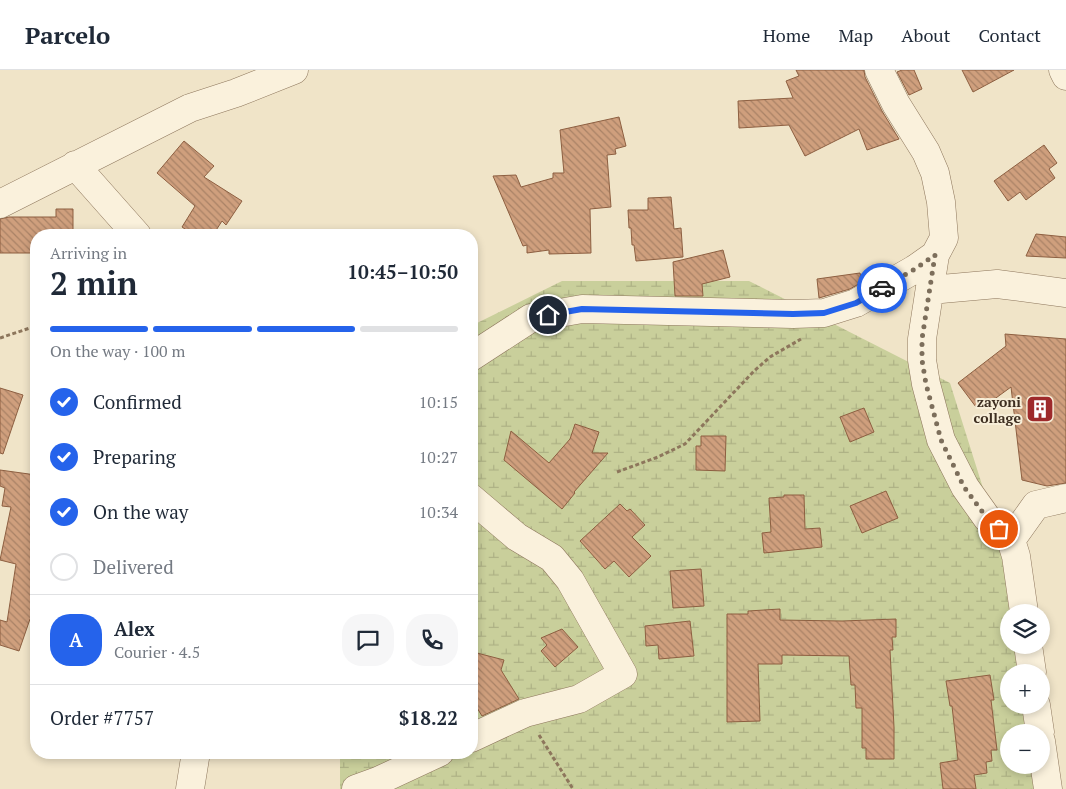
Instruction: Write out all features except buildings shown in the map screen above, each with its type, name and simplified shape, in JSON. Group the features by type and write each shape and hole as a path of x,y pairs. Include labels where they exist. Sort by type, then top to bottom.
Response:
{"street":[{"path":"0,204 75,165 136,137 190,108 236,93 294,70"},
{"path":"879,70 896,104 926,152 935,174 941,202 944,238 935,255 922,339 922,360 926,384 941,440 964,487 987,518 1011,540 1016,556 1023,604"},
{"path":"1063,70 1066,76"},
{"path":"75,165 132,229"},
{"path":"478,352 530,318 582,309 793,314 824,313 856,303 915,269 935,255"},
{"path":"930,290 997,284 1066,293"},
{"path":"1011,540 1036,505 1066,498"},
{"path":"478,504 517,536 552,558 570,580 624,674 578,699 525,714 478,735"},
{"path":"190,789 195,759"},
{"path":"356,789 425,759"},
{"path":"1046,774 1048,789"}],"path":[{"path":"0,338 30,328"},
{"path":"616,472 658,457 685,444 754,371 770,357 798,342 805,336"},
{"path":"525,714 573,789"}],"green space":[{"path":"562,281 749,281 950,383 1019,604 1000,604 1000,654 1035,654 1037,664 1000,664 1000,714 1042,714 1043,724 1000,724 1000,774 1048,774 1050,789 340,789 340,759 478,759 478,323"}],"way so far":[{"path":"882,288 935,255 922,339 922,360 926,384 941,440 964,487 987,518 999,529"}],"place":[{"name":"zayoni collage","path":"1040,409"}],"route":[{"path":"548,315 582,309 793,314 824,313 856,303 882,288"}]}
